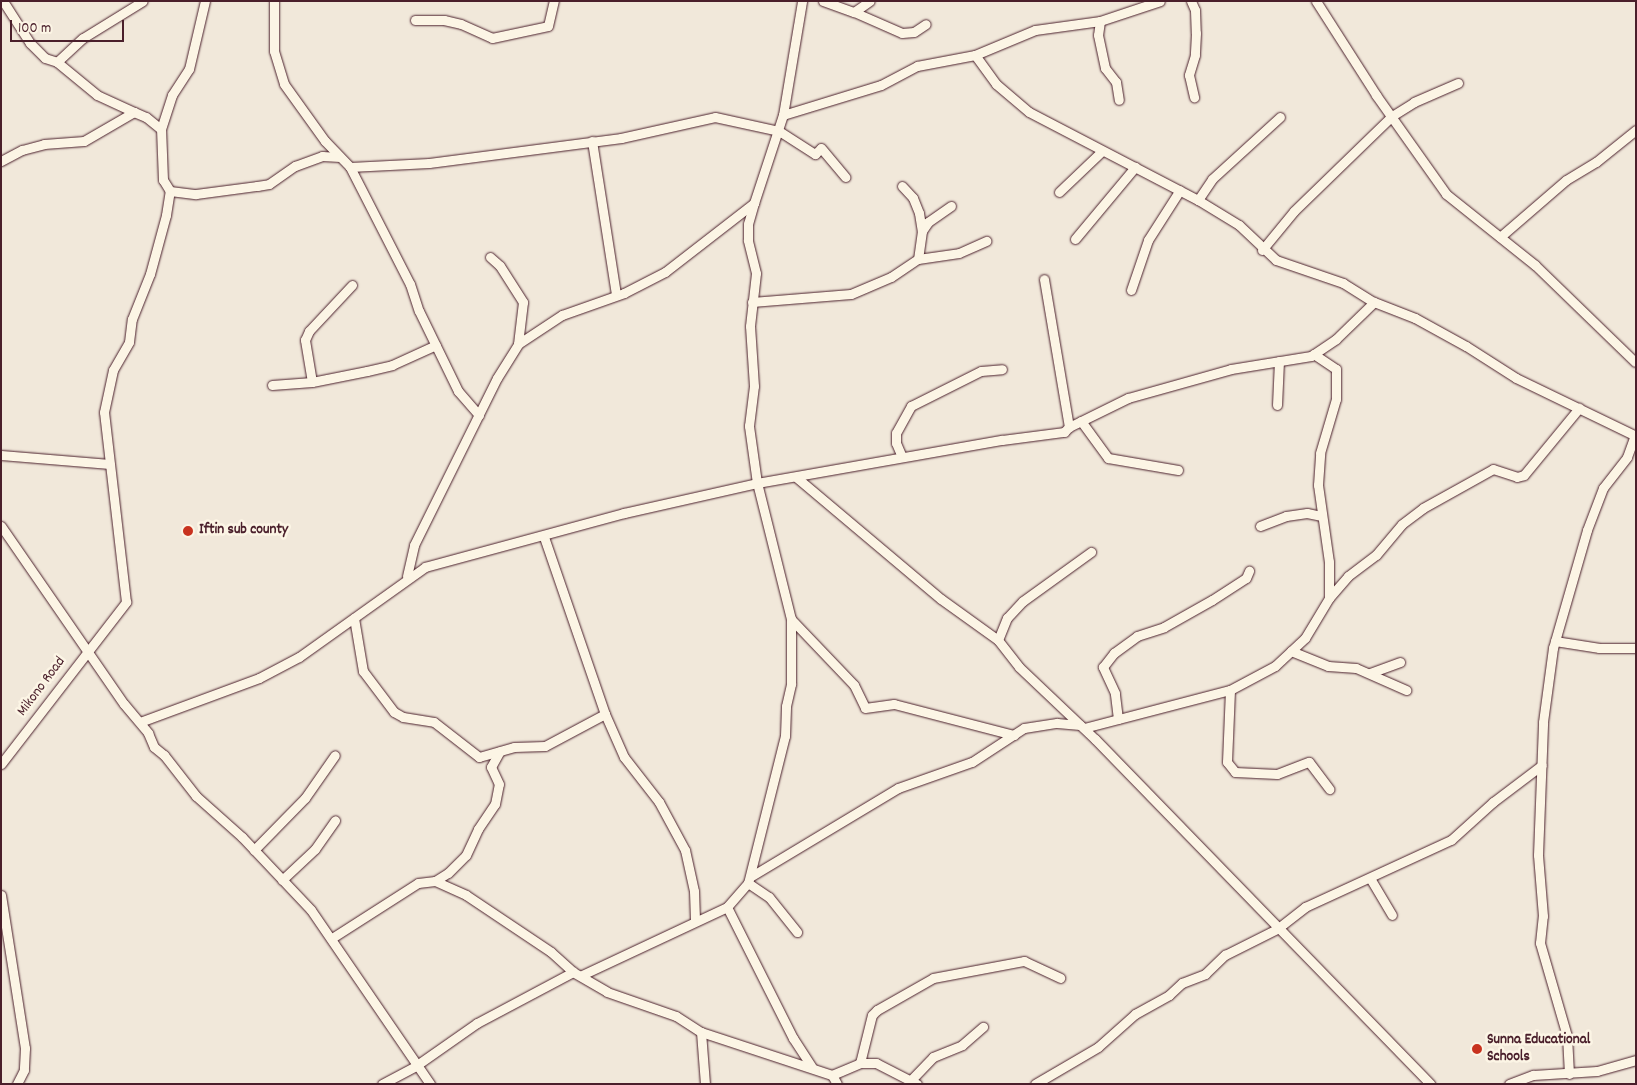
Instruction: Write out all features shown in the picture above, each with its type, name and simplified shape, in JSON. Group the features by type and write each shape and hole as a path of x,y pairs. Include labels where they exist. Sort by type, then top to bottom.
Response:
{"street":[{"path":"3,1 30,43 45,58 57,62 97,95 152,121 161,130"},
{"path":"57,62 84,38 143,1"},
{"path":"274,1 274,51 284,84 340,157 350,167 410,284 458,391 479,414"},
{"path":"415,20 460,24 492,38 508,33 536,32 548,26 554,1"},
{"path":"749,880 785,736 786,706 791,684 792,619 757,483 749,426 754,386 750,326 756,272 748,240 748,224 783,115 802,1"},
{"path":"823,1 902,33 914,32 926,24"},
{"path":"854,12 870,1"},
{"path":"783,115 881,85 917,66 975,56 1035,30 1100,21 1160,1"},
{"path":"1191,1 1195,10 1196,33 1195,55 1189,75 1194,98"},
{"path":"1316,1 1446,194 1535,265 1635,362"},
{"path":"202,3 189,68 172,95 161,130 163,180 170,192 196,194 269,184 295,166 322,156 340,157"},
{"path":"1100,21 1098,36 1106,68 1116,82 1119,100"},
{"path":"975,56 996,84 1029,112 1198,200 1239,225 1262,250 1292,267 1343,283 1374,302 1415,318 1516,378 1635,436 1627,457 1603,488 1596,506 1555,641 1543,722 1538,855 1543,916 1541,951 1567,1036 1569,1074"},
{"path":"1262,250 1294,211 1392,116 1414,102 1458,83"},
{"path":"1,162 22,150 44,144 84,141 134,112"},
{"path":"350,167 445,161 648,133 704,117 731,119 779,131 815,154 821,148 845,177"},
{"path":"1198,200 1212,179 1280,117"},
{"path":"1500,237 1566,180 1596,162 1636,130"},
{"path":"592,140 616,295"},
{"path":"1059,192 1102,151"},
{"path":"1075,239 1135,167"},
{"path":"902,186 913,198 922,231 918,259"},
{"path":"1131,290 1148,240 1180,190"},
{"name":"Mikono Road","path":"1,764 87,650 126,602 104,412 113,370 129,342 132,319 150,274 170,192"},
{"path":"518,344 562,315 616,295 664,272 754,203"},
{"path":"922,231 928,222 951,206"},
{"path":"752,302 851,294 890,276 918,259 959,253 986,241"},
{"path":"407,576 414,545 479,414 518,344 523,302 500,266 490,256"},
{"path":"1044,279 1069,427"},
{"path":"312,382 305,340 309,331 352,285"},
{"path":"140,722 259,678 299,657 354,618 407,576 424,567 544,537 624,512 757,483 1064,432 1069,427 1128,398 1231,369 1314,354 1374,302"},
{"path":"272,385 312,382 392,365 436,345"},
{"path":"1314,354 1336,369 1336,399 1320,452 1321,516 1328,562 1329,598"},
{"path":"1277,405 1279,361"},
{"path":"902,458 896,443 896,433 911,406 973,374 1002,369"},
{"path":"382,1084 418,1065 477,1023 577,974 666,938 696,921 727,907 749,880 898,788 972,762 1014,735 1038,724 1082,726 1118,719 1230,690 1275,666 1305,638 1329,598 1348,576 1376,555 1402,524 1423,508 1493,469 1517,477 1524,475 1579,408"},
{"path":"1081,421 1108,458 1178,470"},
{"path":"1,455 110,464"},
{"path":"796,477 940,599 998,640 1019,667 1082,726 1277,929 1430,1084"},
{"path":"1260,526 1286,516 1307,514 1321,516"},
{"path":"1,526 87,650 140,722 154,747 164,755 196,796 254,850 282,880 332,938 430,1084"},
{"path":"544,537 605,714 624,757 659,802 679,837 690,863 696,921"},
{"path":"998,640 1007,618 1023,601 1090,552"},
{"path":"1118,719 1115,694 1103,667 1114,653 1137,636 1164,627 1212,600 1246,578 1249,571"},
{"path":"354,618 363,671 394,712 403,717 434,722 479,757 489,756 501,750 545,746 605,714"},
{"path":"792,619 854,685 865,708 894,704 1014,735"},
{"path":"1555,641 1599,648 1636,648"},
{"path":"1291,651 1328,666 1356,668 1406,690"},
{"path":"1370,673 1378,673 1400,662"},
{"path":"1230,690 1227,762 1235,772 1277,774 1309,762 1329,789"},
{"path":"332,938 418,883 434,881 448,873 466,855 478,829 495,804 498,784 491,767 501,750"},
{"path":"254,850 305,798 335,755"},
{"path":"1035,1084 1098,1047 1135,1014 1169,995 1182,983 1205,974 1225,955 1277,929 1305,907 1457,836 1493,802 1542,765"},
{"path":"282,880 315,849 335,820"},
{"path":"1370,878 1392,915"},
{"path":"749,880 769,897 797,932"},
{"path":"434,881 477,902 551,952 577,974 607,992 676,1016 701,1032 812,1067 832,1075 838,1084"},
{"path":"1,894 25,1048 24,1070 17,1084"},
{"path":"727,907 793,1038 812,1067"},
{"path":"860,1063 872,1015 909,989 933,978 1024,961 1060,978"},
{"path":"832,1075 860,1063 876,1063 914,1082 933,1057 962,1045 983,1027"},
{"path":"701,1032 705,1084"},
{"path":"1508,1084 1533,1076 1597,1071 1636,1060"}],"place":[{"name":"Iftin sub county","path":"188,531"},
{"name":"Sunna Educational Schools","path":"1477,1049"}]}
